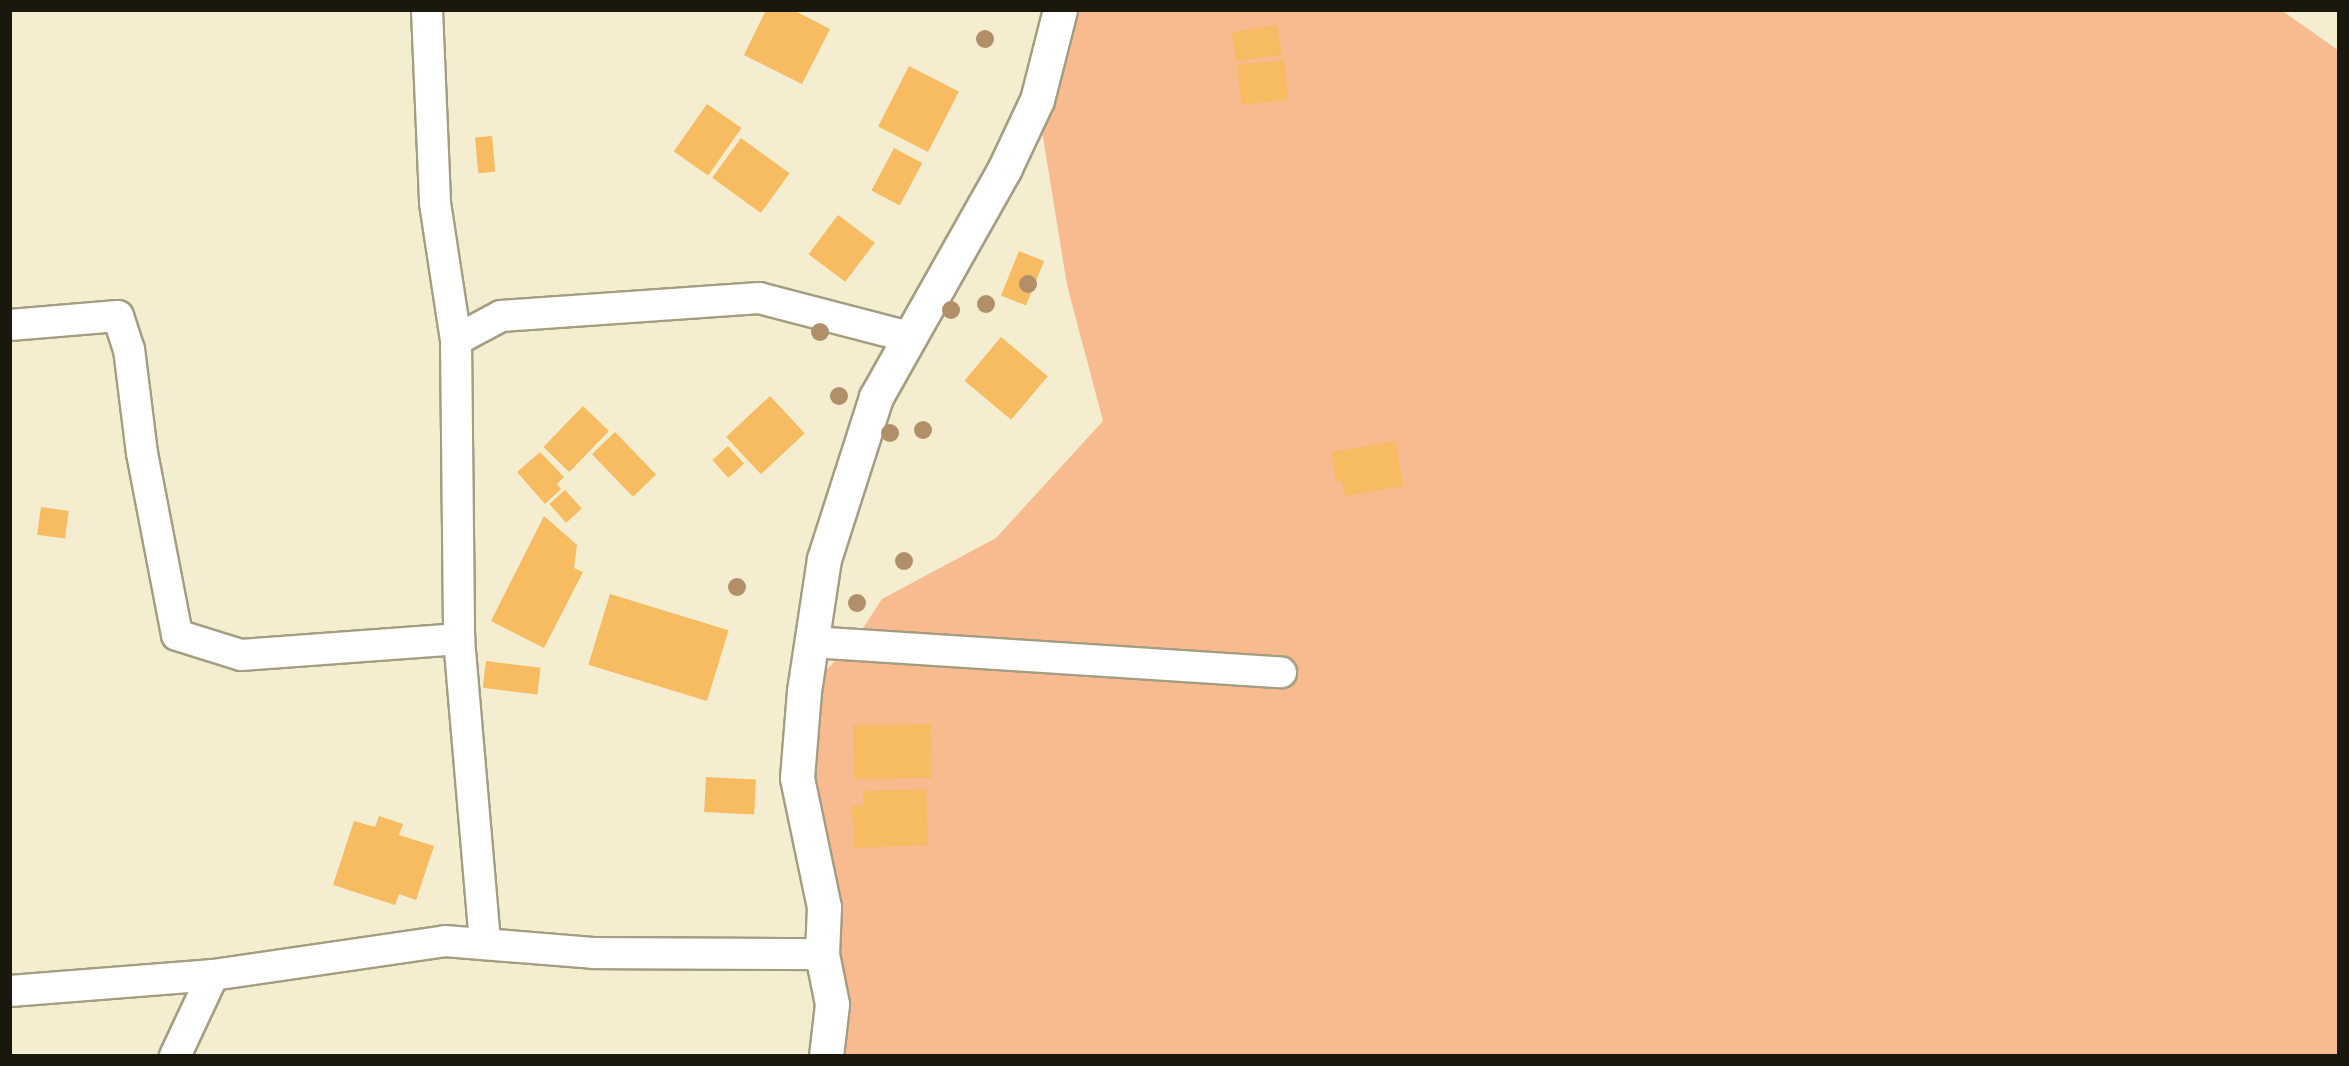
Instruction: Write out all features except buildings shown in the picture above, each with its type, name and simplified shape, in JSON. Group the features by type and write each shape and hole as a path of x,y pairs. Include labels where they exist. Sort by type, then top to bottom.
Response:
{"street":[{"path":"427,10 435,203 456,340 459,639 485,944"},
{"path":"826,1056 832,1004 822,954 824,907 797,778 811,642 824,558 864,425 909,337 1004,170 1037,100 1060,10"},
{"path":"456,340 501,316 759,298 909,337"},
{"path":"10,325 118,316 129,349 142,453 177,635 241,655 459,639"},
{"path":"811,642 1281,672"},
{"path":"10,991 213,975 445,941 593,953 822,954"},
{"path":"175,1056 213,975"}],"shaded area":[{"path":"2281,10 2338,50 2338,1055 826,1055 804,691 852,645 882,599 996,538 1103,421 1067,285 1037,100 1060,11"}]}
